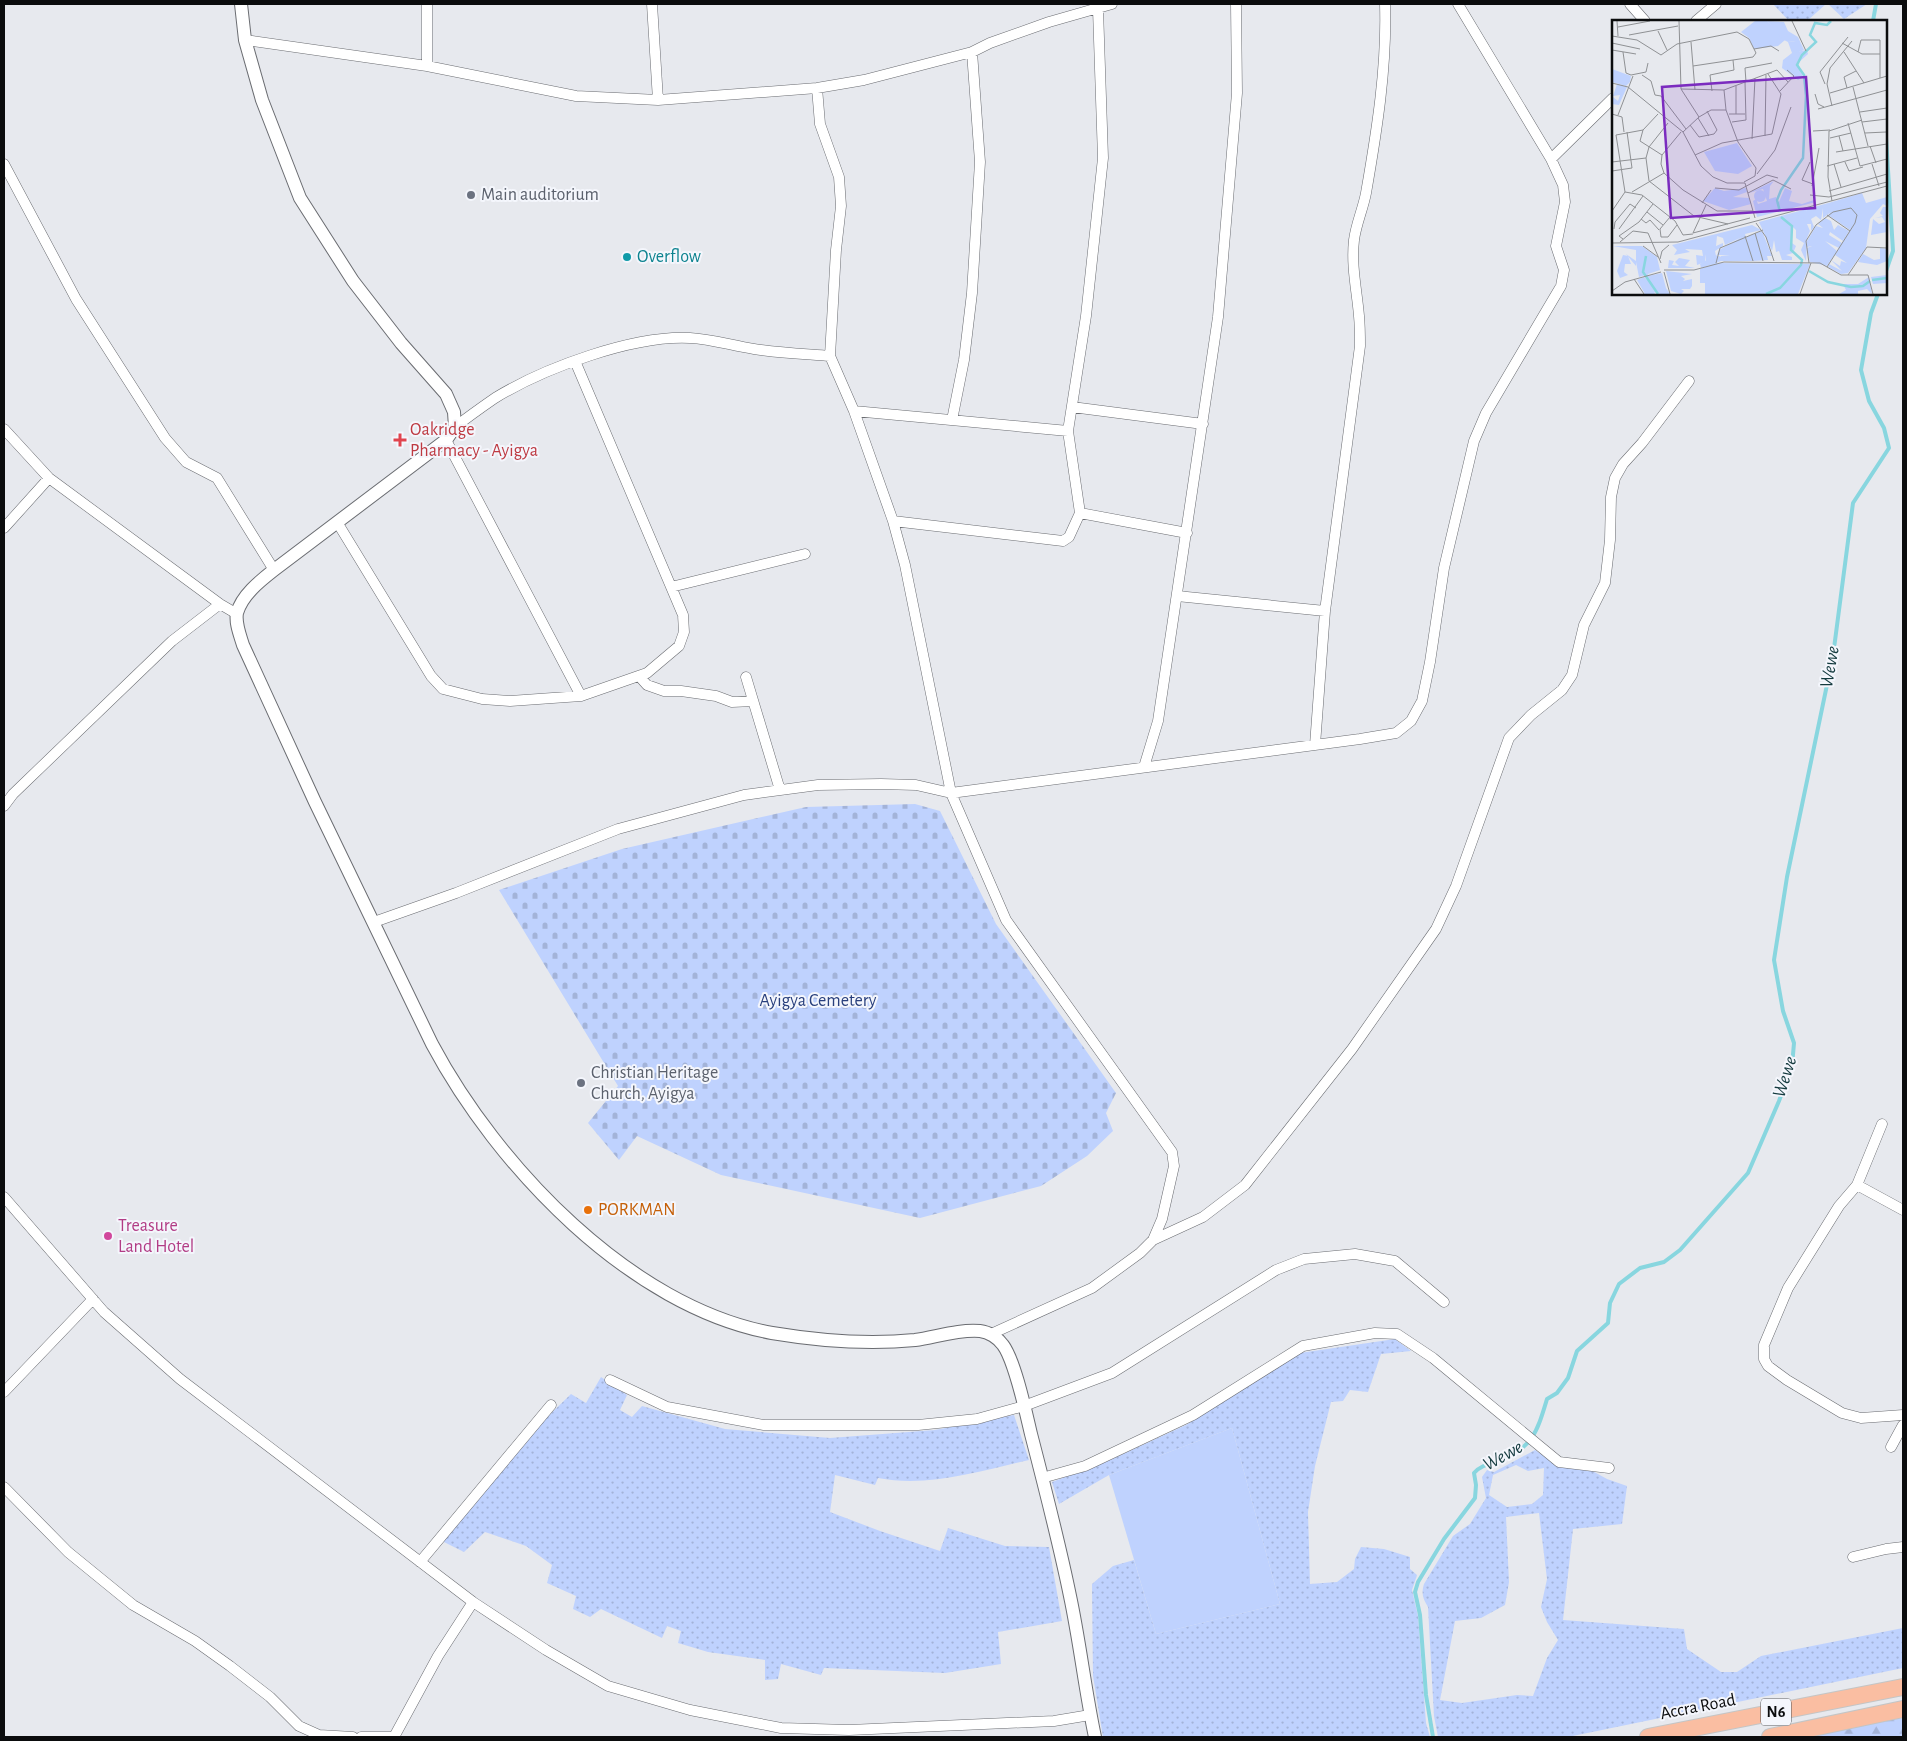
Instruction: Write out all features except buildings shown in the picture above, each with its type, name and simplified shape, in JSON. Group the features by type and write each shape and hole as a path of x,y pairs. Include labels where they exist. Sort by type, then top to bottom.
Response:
{"highway":[{"name":"Accra Road","path":"1648,1737 1903,1687"},
{"name":"N6","path":"1770,1737 1903,1710"}],"street":[{"path":"241,4 245,40 262,100 300,198 353,282 446,394 454,412 455,427"},
{"path":"427,4 427,66"},
{"path":"652,4 658,100"},
{"path":"245,40 427,66 576,96 658,100 817,88 864,80 972,52 990,43 1049,22 1112,4"},
{"path":"1144,767 1158,721 1218,317 1236,103 1236,4"},
{"path":"1314,745 1324,611 1360,346 1359,316 1354,283 1354,241 1366,195 1383,78 1386,40 1385,4"},
{"path":"374,922 456,893 618,829 744,795 818,785 881,784 916,785 952,793 1396,733 1412,722 1422,701 1430,662 1444,568 1474,441 1486,413 1561,286 1564,270 1556,246 1565,202 1563,185 1551,160 1458,4"},
{"path":"1630,4 1644,20"},
{"path":"1697,20 1716,4"},
{"path":"893,521 1063,541 1069,537 1080,513 1068,431 1086,316 1103,158 1098,8"},
{"path":"952,420 964,360 980,162 972,52"},
{"path":"817,88 820,124 839,177 841,206 836,250 830,356 854,411 893,521 905,565 952,793 1006,920 1172,1152 1174,1166 1162,1220 1153,1240 1140,1253 1092,1288 991,1334"},
{"path":"1551,160 1612,99"},
{"path":"4,164 76,299 166,438 186,462 217,478 274,570"},
{"path":"830,356 754,350 716,341 689,338 649,340 626,345 548,370 496,398 455,427 446,440 253,587 237,614 238,630 243,645 315,802 432,1044 448,1073 494,1140 524,1175 590,1239 621,1263 689,1305 726,1320 768,1332 863,1344 916,1340 972,1331 984,1331 1002,1342 1009,1354 1042,1478 1070,1597 1095,1737"},
{"path":"337,522 431,676 443,689 482,699 510,701 581,696 647,673 679,646 684,632 683,615 575,361"},
{"path":"1153,1240 1203,1218 1245,1185 1352,1049 1436,929 1456,886 1509,738 1530,716 1562,690 1572,675 1584,625 1605,583 1610,540 1611,497 1615,478 1623,464 1642,444 1689,381"},
{"path":"1072,407 1203,424"},
{"path":"854,411 1068,431"},
{"path":"4,429 49,478 220,604 237,614"},
{"path":"446,440 581,696"},
{"path":"4,528 49,478"},
{"path":"1080,513 1187,533"},
{"path":"671,587 805,554"},
{"path":"1177,596 1324,611"},
{"path":"4,806 13,794 172,641 220,604"},
{"path":"639,676 647,685 664,691 681,691 716,696 732,702 754,701"},
{"path":"746,677 780,790"},
{"path":"1882,1124 1857,1186 1839,1206 1788,1288 1764,1345 1764,1360 1768,1366 1787,1380 1842,1413 1861,1418 1903,1415"},
{"path":"1857,1186 1903,1210"},
{"path":"4,1197 104,1312 180,1379 473,1602 546,1650 608,1686 690,1710 781,1728 859,1729 1054,1721 1090,1715"},
{"path":"610,1380 667,1406 764,1425 918,1425 977,1419 1024,1406 1112,1373 1276,1270 1304,1260 1355,1254 1395,1261 1444,1302"},
{"path":"4,1392 93,1299"},
{"path":"1042,1478 1085,1466 1193,1415 1303,1346 1375,1333 1397,1334 1433,1358 1559,1462 1609,1468"},
{"path":"420,1562 551,1405"},
{"path":"1891,1448 1903,1425"},
{"path":"4,1487 68,1552 126,1599 195,1641 230,1666 270,1697 299,1726 319,1735 353,1737"},
{"path":"1853,1557 1903,1547"},
{"path":"361,1737 394,1737 438,1656 473,1602"}],"green space":[{"path":"1773,4 1826,4 1808,20 1788,20"},
{"path":"1828,4 1867,4 1844,19"},
{"name":"Ayigya Cemetery","path":"915,804 940,811 996,924 1116,1093 1106,1113 1113,1131 1087,1156 1041,1186 920,1218 721,1175 637,1136 619,1160 588,1123 618,1086 499,890 622,849 806,807"},
{"path":"1395,1339 1411,1351 1381,1354 1368,1392 1350,1390 1343,1401 1331,1402 1315,1466 1308,1512 1310,1584 1337,1582 1354,1569 1355,1559 1361,1547 1384,1549 1410,1557 1410,1569 1417,1575 1412,1590 1418,1616 1426,1723 1430,1737 1103,1737 1093,1676 1092,1584 1113,1566 1134,1560 1156,1634 1280,1604 1232,1428 1109,1475 1059,1504 1052,1482 1110,1460 1186,1425 1300,1353"},
{"path":"601,1377 627,1395 620,1410 632,1417 642,1406 725,1429 830,1438 935,1430 1014,1415 1029,1460 935,1480 897,1481 878,1478 875,1485 835,1475 830,1512 940,1551 948,1528 1005,1546 1049,1547 1062,1621 998,1632 1001,1664 945,1673 824,1668 821,1675 781,1664 778,1679 765,1680 765,1660 708,1652 678,1643 681,1631 667,1626 662,1638 601,1609 590,1617 573,1609 576,1596 547,1583 552,1565 526,1546 485,1532 464,1552 442,1541 536,1428 571,1394 586,1403"},
{"path":"1232,1428 1280,1604 1156,1634 1109,1475"},
{"path":"1535,1450 1553,1462 1589,1469 1607,1479 1627,1486 1622,1524 1573,1529 1563,1620 1684,1629 1687,1649 1721,1672 1737,1672 1761,1656 1903,1628 1903,1668 1568,1737 1438,1737 1434,1716 1428,1607 1423,1596 1423,1588 1453,1536 1470,1524 1486,1498 1482,1477 1487,1470 1494,1472","holes":["1516,1465 1528,1471 1544,1468 1543,1495 1532,1504 1507,1507 1489,1495 1493,1475","1539,1513 1547,1579 1541,1607 1547,1622 1558,1640 1547,1658 1533,1696 1517,1695 1462,1703 1440,1700 1455,1621 1481,1618 1505,1605 1509,1582 1506,1517"]},
{"path":"1903,1718 1903,1737 1804,1737 1891,1720"}],"waterway":[{"name":"Wewe","path":"1873,20 1876,4"},
{"name":"Wewe","path":"1887,153 1893,251 1887,268"},
{"name":"Wewe","path":"1433,1737 1426,1695 1420,1615 1415,1592 1418,1582 1444,1539 1475,1498 1476,1485 1474,1473 1482,1467 1510,1456 1532,1438 1547,1399 1557,1393 1568,1378 1577,1351 1608,1323 1610,1303 1619,1284 1640,1268 1664,1262 1680,1250 1748,1173 1792,1066 1794,1043 1783,1011 1774,960 1787,877 1833,656 1853,503 1889,448 1884,428 1869,401 1861,370 1871,313 1878,295"}],"place":[{"name":"Main auditorium","path":"471,195"},
{"name":"Overflow","path":"627,257"},
{"name":"Oakridge Pharmacy - Ayigya","path":"400,440"},
{"name":"Christian Heritage Church, Ayigya","path":"581,1083"},
{"name":"PORKMAN","path":"588,1210"},
{"name":"Treasure Land Hotel","path":"108,1236"}]}
